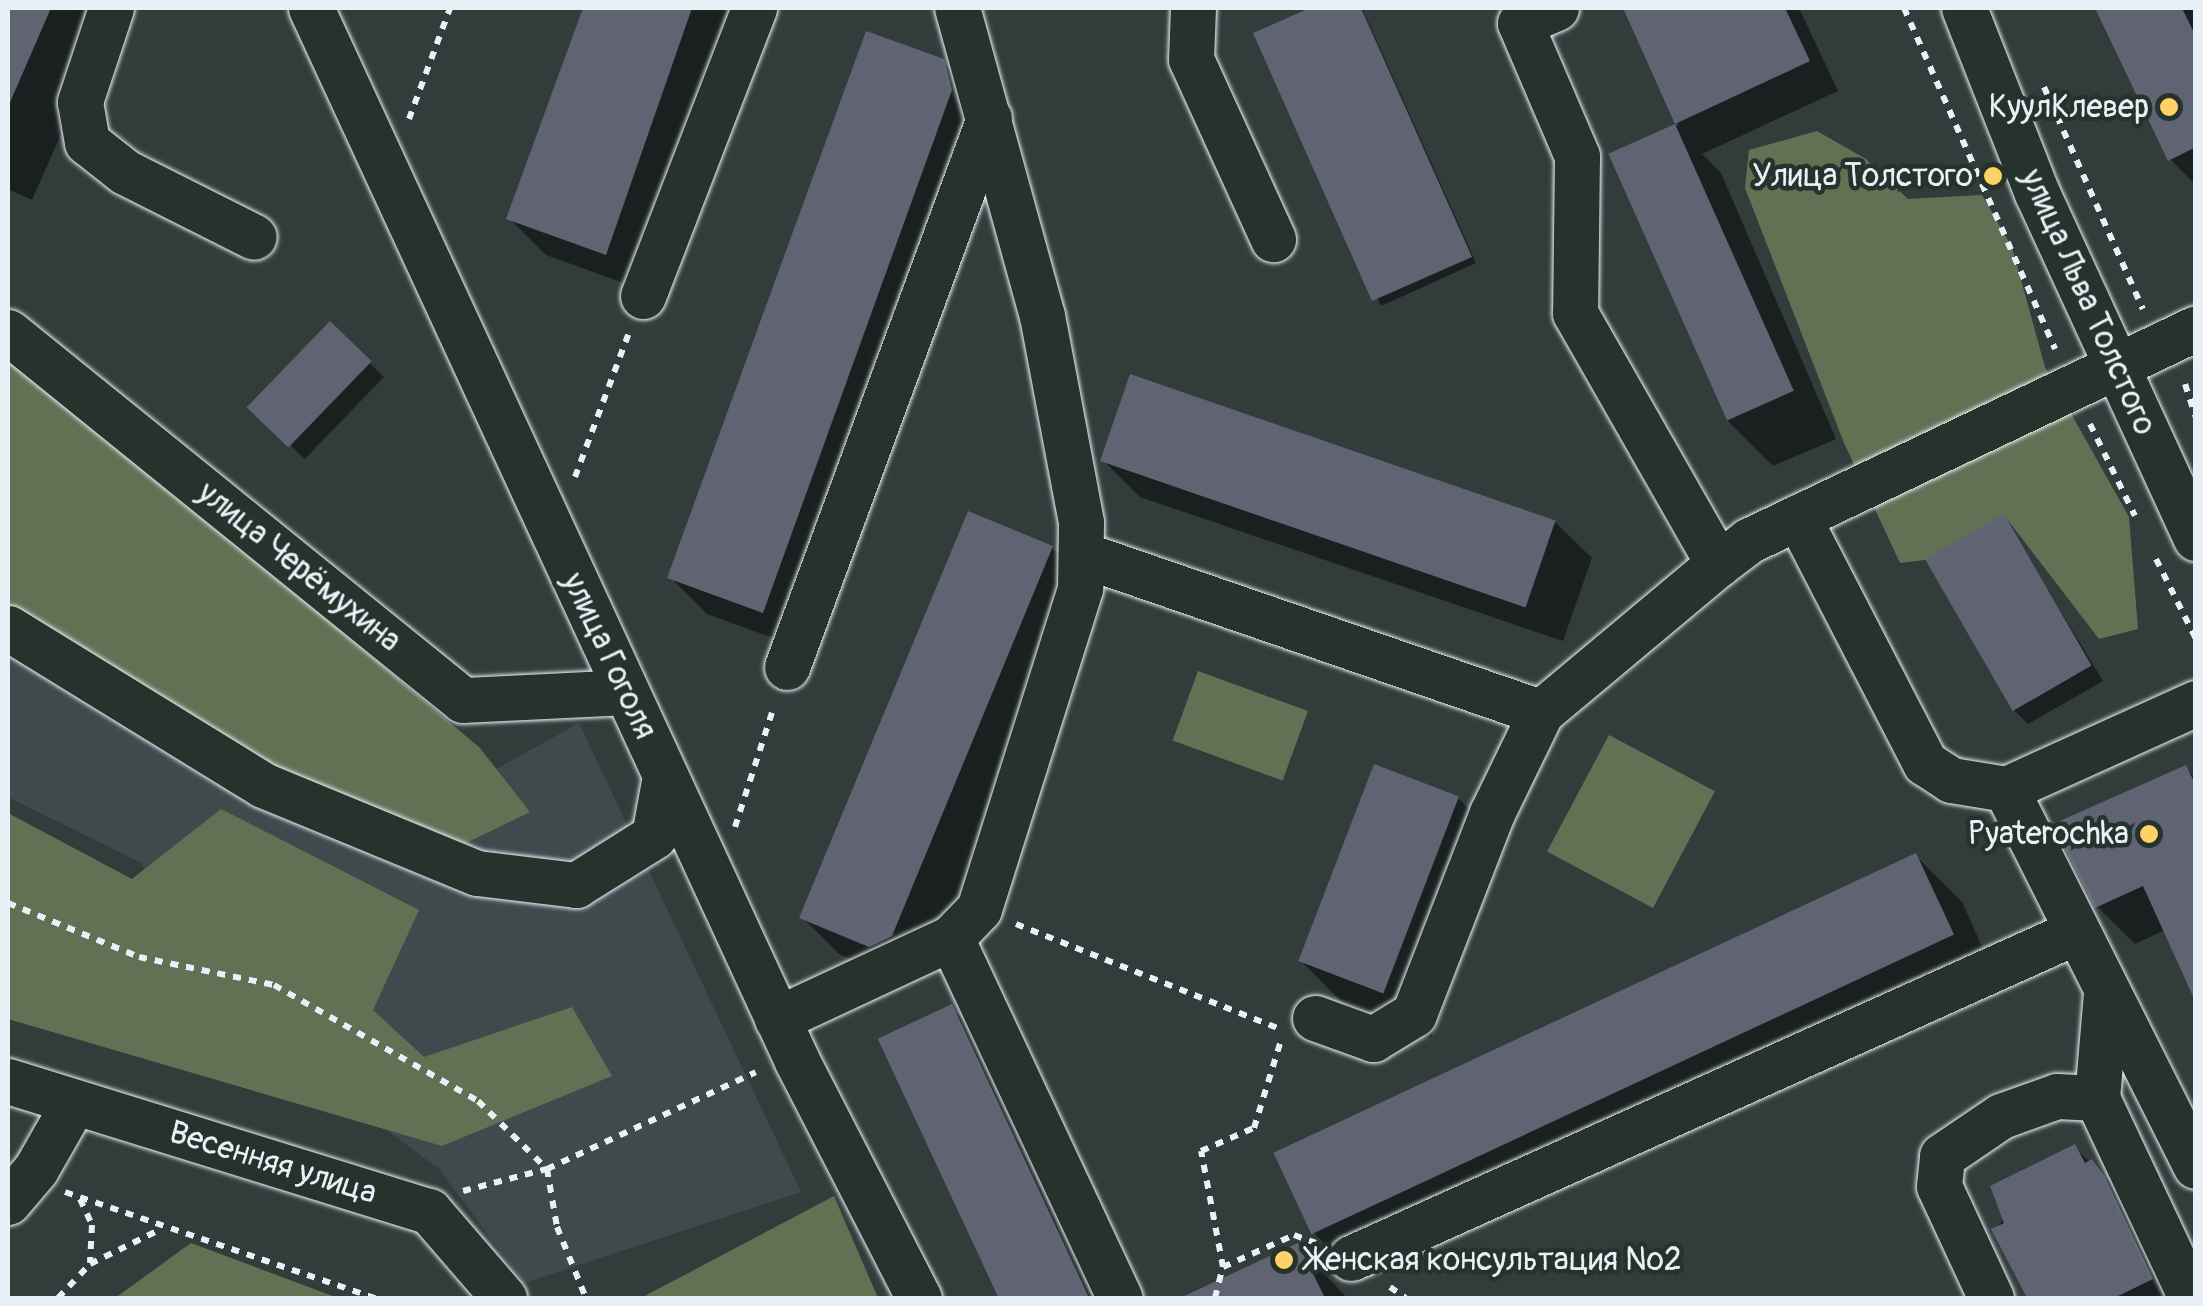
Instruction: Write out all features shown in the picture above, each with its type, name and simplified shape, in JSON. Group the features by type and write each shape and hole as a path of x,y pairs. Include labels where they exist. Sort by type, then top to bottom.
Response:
{"street":[{"path":"111,8 80,102 86,142 125,172 254,236"},
{"name":"улица Гоголя","path":"311,8 786,1036 919,1298"},
{"path":"643,296 754,8"},
{"path":"786,1036 965,924 1080,588 1084,555 1042,316 957,8"},
{"path":"1193,8 1191,59 1273,239"},
{"name":"улица Льва Толстого","path":"1964,8 2114,368 2196,538"},
{"path":"1529,13 1578,156 1574,313 1718,564"},
{"path":"787,666 989,118"},
{"name":"улица Черёмухина","path":"8,332 463,700 626,692"},
{"path":"1314,1018 1374,1039 1414,1014 1492,813 1541,712 1718,564 1798,517 2177,337"},
{"path":"1798,517 1925,763 1951,780 2006,789 2196,703"},
{"path":"1084,555 1541,712"},
{"path":"8,628 263,785 477,873 576,884 654,836 665,776"},
{"path":"2006,789 2074,932 2196,1166"},
{"path":"965,924 1120,1298"},
{"path":"1350,1258 2074,932"},
{"path":"2106,993 2096,1098 2191,1298"},
{"name":"Весенняя улица","path":"8,1082 429,1211"},
{"path":"1991,1298 1939,1186 1942,1156 2001,1116 2057,1096 2096,1098"},
{"path":"18,1190 74,1102"},
{"path":"429,1211 504,1298"}],"path":[{"path":"405,130 450,8"},
{"path":"1904,8 1940,97"},
{"path":"2040,76 2177,337"},
{"path":"571,488 643,296"},
{"path":"2196,379 2181,386 2196,417"},
{"path":"734,830 787,666"},
{"path":"8,903 140,957 274,985 478,1101 547,1169 556,1227 586,1298"},
{"path":"965,924 1284,1030 1254,1128 1201,1151 1224,1268 1215,1298"},
{"path":"429,1211 440,1198 547,1169 786,1036"},
{"path":"18,1190 79,1198 161,1229 375,1298"},
{"path":"79,1198 92,1225 90,1264"},
{"path":"58,1298 90,1264 161,1229"},
{"path":"1224,1268 1294,1235 1350,1258"}],"shaded area":[{"path":"8,513 415,814 579,723 801,1192 524,1283 439,1169 262,1037 141,863 8,797"}],"green space":[{"path":"1817,131 1866,159 1908,199 1982,195 2012,247 2045,367 2129,517 2138,629 2099,639 2004,515 1925,560 1900,563 1844,443 1745,188 1749,150"},
{"path":"8,349 480,748 530,812 410,870 8,611"},
{"path":"1198,671 1308,711 1283,781 1173,741"},
{"path":"1609,735 1715,791 1653,908 1547,852"},
{"path":"221,809 419,910 373,1010 424,1057 572,1007 612,1076 442,1146 8,1019 8,813 132,879"},
{"path":"834,1196 878,1298 641,1298"},
{"path":"191,1243 338,1298 115,1298"}],"building":[{"path":"8,8 51,8 8,107"},
{"path":"583,8 692,8 606,255 506,219"},
{"path":"1310,8 1361,8 1472,257 1372,301 1253,33"},
{"path":"1623,8 1785,8 1810,61 1675,124"},
{"path":"2095,8 2182,8 2196,37 2196,147 2168,161"},
{"path":"866,31 944,59 952,90 763,613 667,578"},
{"path":"1675,124 1794,391 1727,420 1608,154"},
{"path":"330,321 372,361 288,448 247,407"},
{"path":"1130,374 1555,521 1526,607 1100,461"},
{"path":"968,511 1053,546 892,936 869,947 799,918"},
{"path":"2004,514 2092,666 2013,711 1925,560"},
{"path":"1374,764 1459,797 1383,994 1298,961"},
{"path":"2186,765 2196,786 2196,1003 2143,886 2095,908 2053,824"},
{"path":"1916,853 1954,935 1311,1234 1273,1153"},
{"path":"952,1004 1089,1298 999,1298 878,1039"},
{"path":"2075,1144 2085,1163 2092,1159 2105,1177 2153,1279 2114,1298 2027,1298 1991,1229 2004,1223 1990,1186"},
{"name":"Женская консультация №2","path":"1298,1243 1325,1298 1180,1298"}],"place":[{"name":"КуулКлевер","path":"2169,107"},
{"name":"Улица Толстого","path":"1993,176"},
{"name":"Pyaterochka","path":"2149,834"},
{"name":"Женская консультация №2","path":"1284,1260"}]}
